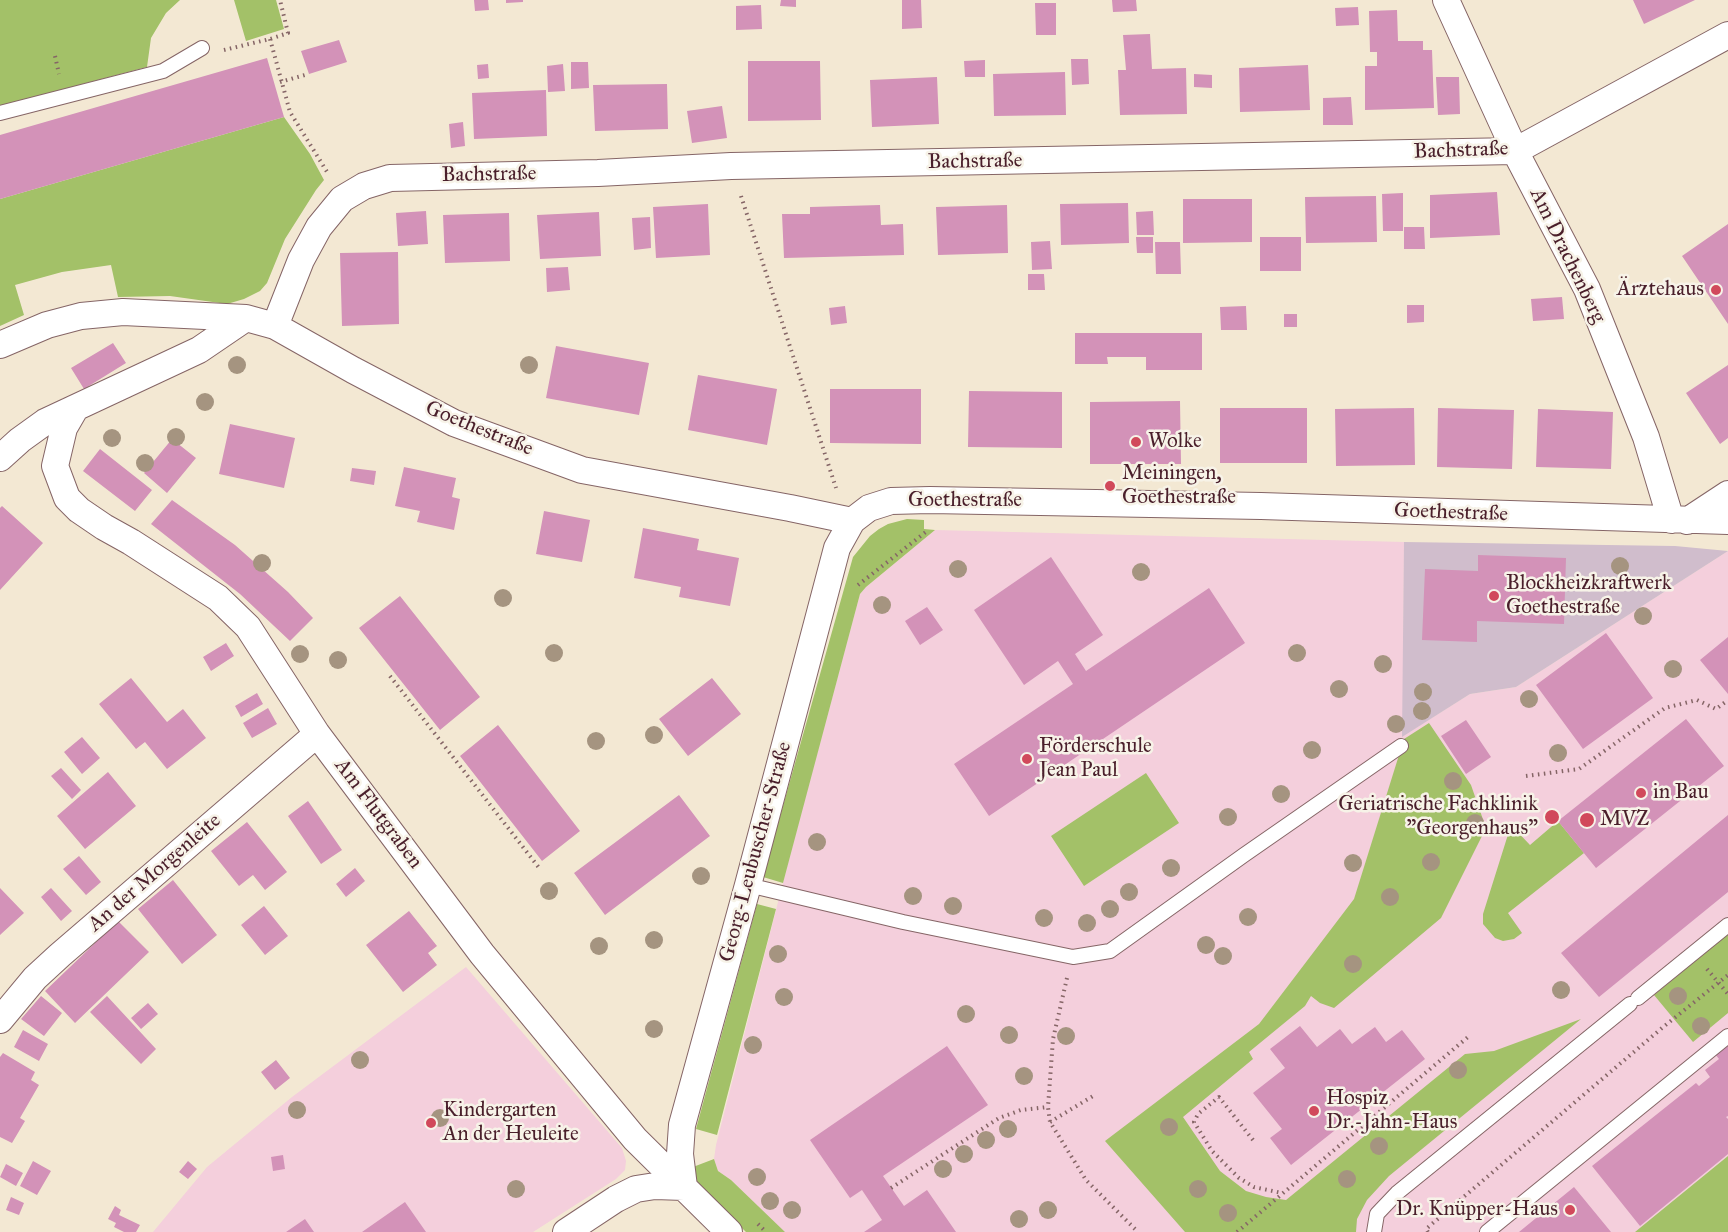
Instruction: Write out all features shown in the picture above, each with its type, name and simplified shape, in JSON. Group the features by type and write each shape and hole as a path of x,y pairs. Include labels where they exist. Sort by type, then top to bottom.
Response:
{"street":[{"name":"Am Drachenberg","path":"1446,0 1515,151 1587,289 1679,520"},
{"name":"Bachstraße","path":"275,326 301,260 319,227 342,199 364,186 390,178 598,173 731,166 1515,151 1728,35"},
{"name":"Goethestraße","path":"0,345 47,325 81,316 123,312 246,318 275,326 454,423 582,470 790,507 852,521 869,508 891,501 930,500 1261,506 1728,521"},
{"path":"0,458 45,422 199,350 246,318"},
{"name":"Am Flutgraben","path":"75,409 64,428 55,466 67,498 95,522 131,542 218,598 248,627 318,734 482,954 635,1138 729,1232"},
{"path":"1679,520 1728,494"},
{"name":"Georg-Leubuscher-Straße","path":"684,1187 680,1154 682,1125 837,548 852,521"},
{"name":"An der Morgenleite","path":"0,1020 35,978 60,955 318,734"},
{"path":"566,1232 616,1199 636,1189 655,1186 684,1187"}],"lane":[{"path":"0,114 162,71 202,48"},
{"path":"748,885 903,922 1073,957 1110,951 1401,746"},
{"path":"1374,1232 1377,1214 1397,1193 1728,925"},
{"path":"1488,1232 1728,1036"}],"path":[{"path":"202,48 227,51 288,33 280,0"},
{"path":"270,39 290,112 309,140 342,199"},
{"path":"280,82 305,75"},
{"path":"731,166 832,480"},
{"path":"851,590 927,531 930,500"},
{"path":"390,676 540,868"},
{"path":"1526,776 1579,769 1665,708 1697,700 1716,709 1728,700"},
{"path":"1694,952 1728,994"},
{"path":"1073,957 1053,1039 1048,1107 1050,1122 1086,1180 1138,1232"},
{"path":"1428,1232 1426,1229 1662,1028 1728,975"},
{"path":"1237,1232 1468,1037"},
{"path":"1050,1122 1093,1096"},
{"path":"1253,1140 1219,1097 1198,1114 1194,1122 1212,1151 1239,1178 1254,1187 1282,1193"},
{"path":"891,1188 999,1118 1020,1110 1048,1107"},
{"path":"750,1216 766,1232"}],"shaded area":[{"path":"935,530 1404,542 1403,736 1470,694 1516,687 1728,551 1728,1232 784,1232 731,1180 718,1171 714,1159 716,1145 860,594"},
{"path":"1404,542 1675,546 1728,551 1516,687 1470,694 1402,737"},
{"name":"Kindergarten An der Heuleite","path":"466,967 622,1148 626,1161 625,1170 616,1179 533,1232 153,1232 207,1167 292,1097"}],"green space":[{"path":"0,0 180,0 166,13 151,38 147,67 0,106"},
{"path":"234,0 276,0 284,29 246,41"},
{"path":"284,117 310,154 324,180 285,239 267,283 260,291 227,304 170,296 118,297 111,265 62,272 15,285 24,315 0,326 0,199"},
{"path":"907,519 924,520 924,529 935,530 860,594 783,883 763,877 853,557 870,536 879,529"},
{"path":"1429,723 1471,785 1486,828 1441,918 1334,1008 1320,1003 1311,996 1305,1006 1249,1052 1253,1059 1183,1117 1220,1171 1246,1191 1286,1200 1465,1054 1494,1051 1581,1019 1389,1176 1367,1200 1357,1219 1356,1232 1185,1232 1105,1141 1259,1024 1354,899 1404,739"},
{"path":"1146,773 1179,823 1084,886 1051,836"},
{"path":"1558,821 1584,853 1508,913 1522,933 1514,939 1503,941 1495,938 1483,924 1483,914 1511,825 1530,845"},
{"path":"757,904 776,909 717,1135 696,1129"},
{"path":"1728,934 1728,1013 1693,1042 1654,995"},
{"path":"1728,1156 1728,1232 1635,1232"},
{"path":"714,1159 718,1171 731,1180 785,1232 746,1232 705,1192 697,1181 693,1167"}],"building":[{"path":"474,0 488,0 489,10 475,11"},
{"path":"506,0 523,0 523,2 506,3"},
{"path":"781,0 796,0 796,7 780,6"},
{"path":"902,0 921,0 922,28 902,29"},
{"path":"1112,0 1136,0 1137,11 1113,12"},
{"path":"1633,0 1695,0 1644,24"},
{"path":"1035,3 1056,3 1056,35 1036,35"},
{"path":"761,5 762,29 736,30 736,6"},
{"path":"1358,7 1359,25 1336,26 1335,8"},
{"path":"1397,10 1398,41 1423,41 1423,50 1432,50 1434,108 1365,110 1365,66 1377,66 1377,52 1370,52 1369,11"},
{"path":"1150,34 1152,69 1186,68 1187,114 1120,115 1118,70 1126,70 1123,35"},
{"path":"339,40 347,62 309,74 301,51"},
{"path":"267,58 284,117 0,199 0,135"},
{"path":"1071,59 1088,59 1089,84 1072,85"},
{"path":"985,60 985,77 965,77 964,61"},
{"path":"748,61 820,61 821,120 748,121"},
{"path":"571,62 588,62 589,88 571,89"},
{"path":"488,64 489,78 478,79 477,65"},
{"path":"563,64 565,91 548,92 547,66"},
{"path":"1308,65 1310,110 1240,112 1239,68"},
{"path":"1065,72 1066,115 994,116 993,74"},
{"path":"1194,74 1212,75 1212,88 1194,87"},
{"path":"937,77 939,124 872,127 870,80"},
{"path":"1436,77 1459,77 1460,114 1438,115"},
{"path":"667,84 668,129 595,131 593,85"},
{"path":"546,90 547,136 474,139 472,93"},
{"path":"1351,97 1353,125 1323,125 1323,98"},
{"path":"722,106 727,138 692,143 687,111"},
{"path":"463,122 465,146 451,148 449,124"},
{"path":"1497,192 1500,235 1430,238 1430,195"},
{"path":"1403,193 1403,231 1383,231 1382,194"},
{"path":"1376,196 1377,242 1306,243 1305,197"},
{"path":"1183,199 1252,199 1252,242 1183,243"},
{"path":"1128,203 1129,243 1061,245 1060,204"},
{"path":"708,204 710,255 656,258 653,207"},
{"path":"880,205 881,225 903,224 904,255 784,258 782,214 810,214 810,207"},
{"path":"1007,205 1008,253 938,255 936,207"},
{"path":"426,211 428,244 398,246 396,213"},
{"path":"1153,211 1154,235 1137,235 1136,212"},
{"path":"599,212 601,256 540,259 537,215"},
{"path":"509,213 510,261 445,263 443,215"},
{"path":"650,217 651,248 634,250 632,218"},
{"name":"Ärztehaus","path":"1728,224 1728,324 1682,256"},
{"path":"1404,227 1424,227 1425,249 1404,249"},
{"path":"1136,237 1153,237 1153,253 1137,253"},
{"path":"1260,237 1301,237 1301,271 1260,271"},
{"path":"1050,241 1052,269 1032,270 1031,242"},
{"path":"1155,242 1180,242 1181,274 1156,274"},
{"path":"398,252 399,324 342,326 340,253"},
{"path":"568,267 570,290 547,292 546,268"},
{"path":"1028,274 1044,274 1045,290 1028,290"},
{"path":"1562,297 1564,319 1533,321 1531,299"},
{"path":"1407,305 1424,305 1424,322 1407,323"},
{"path":"845,306 847,323 831,325 829,308"},
{"path":"1246,306 1247,330 1221,330 1220,307"},
{"path":"1284,314 1297,314 1297,327 1284,327"},
{"path":"1075,333 1202,333 1202,370 1146,370 1146,357 1107,357 1108,364 1075,364"},
{"path":"113,343 126,363 84,389 71,368"},
{"path":"556,346 649,363 639,415 546,398"},
{"path":"1728,365 1728,438 1720,444 1686,393"},
{"path":"698,375 777,389 767,445 688,430"},
{"path":"830,389 921,389 921,444 830,443"},
{"path":"969,391 1062,392 1062,448 968,447"},
{"path":"1180,401 1181,464 1090,464 1090,402"},
{"path":"1220,408 1307,408 1307,463 1220,463"},
{"path":"1414,408 1415,465 1336,466 1335,409"},
{"path":"1438,408 1514,410 1512,469 1437,467"},
{"path":"1538,409 1613,412 1611,469 1536,467"},
{"path":"230,424 295,438 284,488 219,474"},
{"path":"172,439 196,458 167,493 144,473"},
{"path":"100,449 152,490 135,511 83,471"},
{"path":"404,467 456,478 452,497 460,499 454,530 417,522 420,511 395,506"},
{"path":"352,468 376,471 374,485 350,481"},
{"path":"172,500 235,545 288,592 313,618 290,641 240,594 151,524"},
{"path":"2,506 43,543 0,590 0,508"},
{"path":"544,511 590,520 582,562 536,554"},
{"path":"643,528 699,539 697,550 739,558 730,606 679,597 681,587 634,578"},
{"name":"Blockheizkraftwerk Goethestraße","path":"1478,555 1566,558 1564,624 1477,621 1477,642 1422,640 1425,569 1478,571"},
{"path":"1051,557 1103,635 1075,654 1086,671 1209,588 1245,643 989,816 954,764 1073,684 1058,661 1024,685 974,610"},
{"path":"400,596 480,697 440,730 359,628"},
{"path":"927,607 943,630 920,645 905,621"},
{"path":"1606,633 1653,698 1583,749 1536,685"},
{"path":"1728,637 1728,694 1700,660"},
{"path":"226,643 234,656 211,671 203,657"},
{"path":"131,678 167,722 183,709 206,738 167,769 145,742 136,749 99,704"},
{"path":"712,678 741,714 688,756 659,719"},
{"path":"257,693 263,704 241,717 235,706"},
{"path":"268,708 277,724 252,738 243,723"},
{"name":"in Bau","path":"1686,719 1724,766 1596,868 1558,821"},
{"path":"1466,720 1491,757 1466,774 1441,736"},
{"path":"498,725 580,831 542,861 460,756"},
{"path":"82,737 100,758 82,774 64,752"},
{"path":"61,768 81,790 72,799 51,776"},
{"path":"108,772 136,806 85,849 57,816"},
{"path":"679,795 710,836 605,915 574,873"},
{"path":"308,801 342,850 321,864 288,816"},
{"path":"1728,815 1728,892 1599,997 1561,953"},
{"path":"247,822 287,872 265,890 253,875 239,886 211,851"},
{"path":"79,856 101,882 86,895 63,869"},
{"path":"355,868 365,881 346,897 336,884"},
{"path":"173,880 217,935 182,964 138,909"},
{"path":"0,888 24,913 0,935"},
{"path":"51,888 72,911 61,921 41,897"},
{"path":"264,906 288,936 265,955 241,925"},
{"path":"409,911 437,946 428,953 437,965 403,992 366,945"},
{"path":"118,921 149,952 75,1023 45,991"},
{"path":"41,996 62,1013 44,1036 21,1019"},
{"path":"107,996 156,1049 141,1064 90,1012"},
{"path":"148,1003 158,1014 141,1029 131,1018"},
{"name":"Hospiz Dr.-Jahn-Haus","path":"1300,1026 1317,1047 1340,1029 1352,1044 1375,1027 1386,1042 1402,1030 1425,1059 1291,1165 1270,1138 1282,1129 1253,1093 1285,1068 1270,1049"},
{"path":"23,1030 48,1044 39,1061 14,1047"},
{"path":"1728,1044 1728,1116 1726,1117 1728,1119 1728,1154 1640,1226 1592,1166 1696,1083 1699,1086 1710,1077 1705,1070 1719,1059 1715,1054"},
{"path":"947,1046 988,1105 883,1176 904,1206 927,1190 956,1232 864,1232 882,1220 862,1190 850,1198 810,1140"},
{"path":"3,1053 35,1072 31,1080 39,1085 20,1118 25,1121 12,1143 0,1137 0,1057"},
{"path":"276,1060 290,1078 275,1090 261,1072"},
{"path":"283,1155 285,1169 273,1171 271,1157"},
{"path":"33,1161 51,1171 37,1195 20,1186"},
{"path":"188,1161 197,1169 188,1179 179,1172"},
{"path":"6,1164 23,1173 16,1186 0,1177"},
{"name":"Dr. Knüpper-Haus","path":"1574,1187 1611,1232 1519,1232"},
{"path":"11,1197 24,1203 19,1215 6,1210"},
{"path":"405,1202 426,1232 362,1232"},
{"path":"115,1206 121,1210 119,1215 140,1225 136,1232 124,1232 114,1227 116,1223 108,1219"},
{"path":"305,1219 314,1232 286,1232"}],"place":[{"name":"Ärztehaus","path":"1716,290"},
{"name":"Wolke","path":"1136,442"},
{"name":"Meiningen, Goethestraße","path":"1110,486"},
{"name":"Blockheizkraftwerk Goethestraße","path":"1494,596"},
{"name":"Förderschule Jean Paul","path":"1027,759"},
{"name":"in Bau","path":"1641,793"},
{"name":"Geriatrische Fachklinik \"Georgenhaus\"","path":"1552,817"},
{"name":"MVZ","path":"1587,820"},
{"name":"Hospiz Dr.-Jahn-Haus","path":"1314,1111"},
{"name":"Kindergarten An der Heuleite","path":"431,1123"},
{"name":"Dr. Knüpper-Haus","path":"1570,1210"}]}
